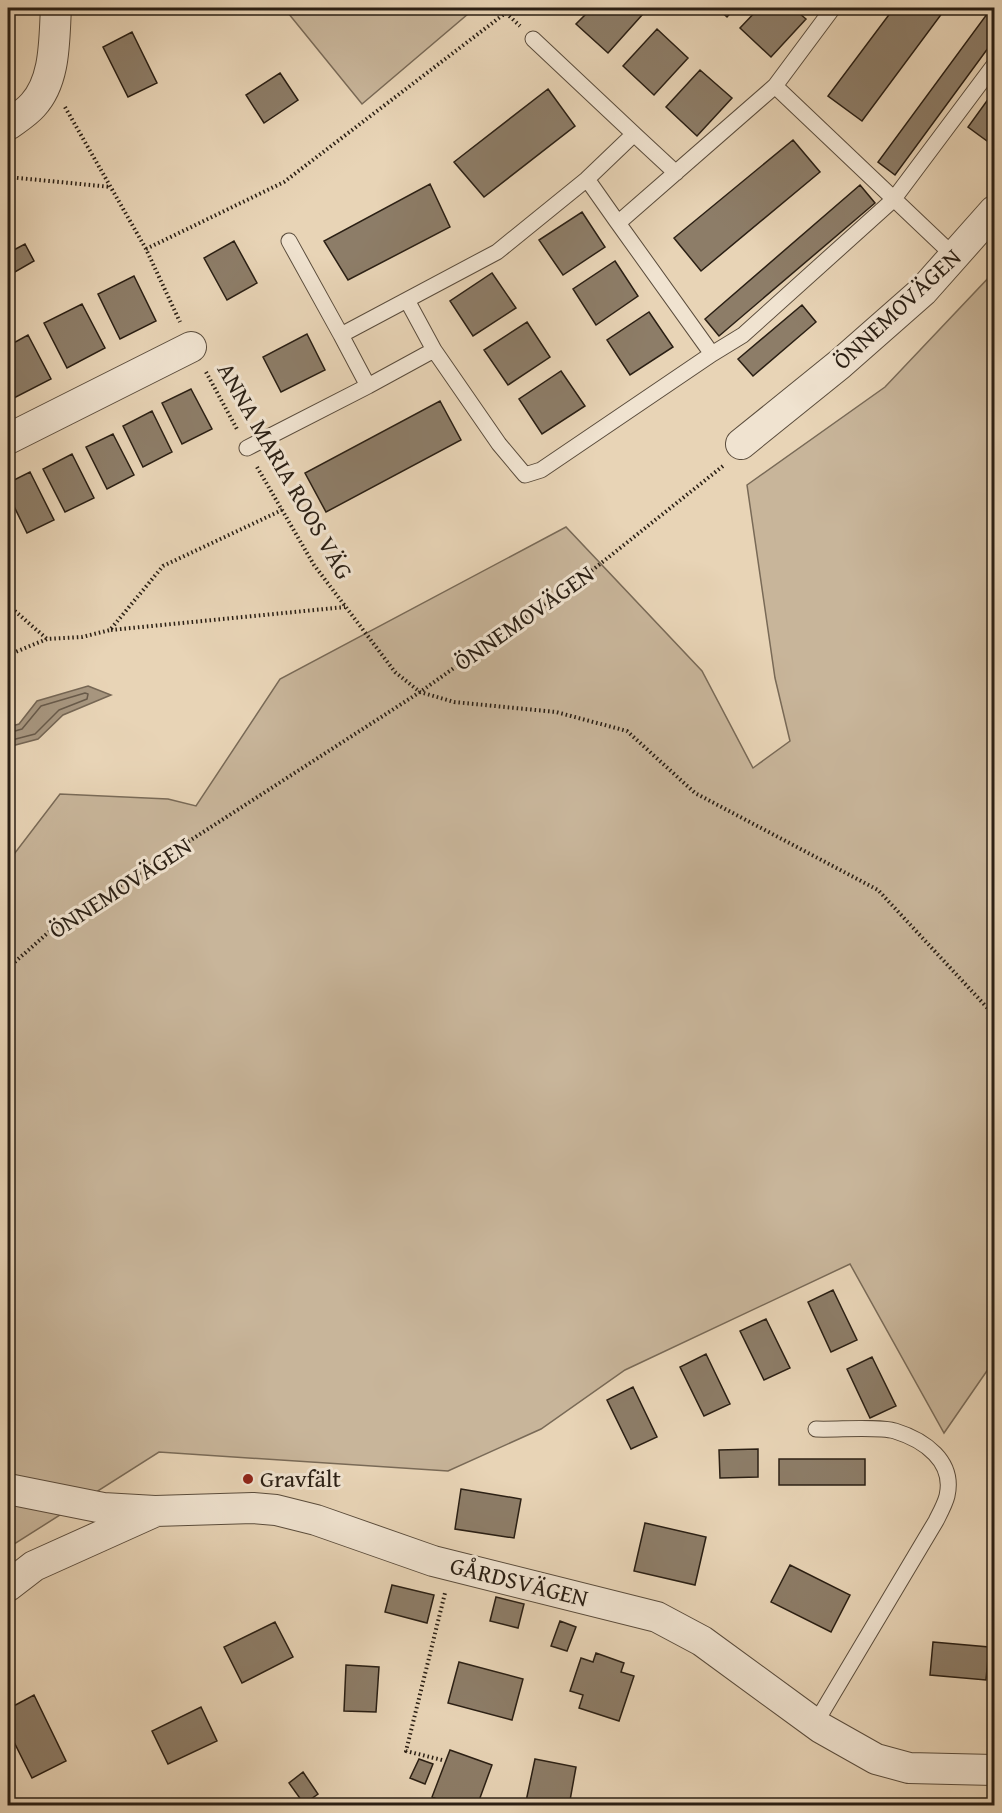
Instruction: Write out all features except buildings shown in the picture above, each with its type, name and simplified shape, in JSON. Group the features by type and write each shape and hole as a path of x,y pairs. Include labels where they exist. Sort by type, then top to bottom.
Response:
{"street":[{"path":"8,125 33,106 44,90 52,61 56,8"},
{"name":"ÖNNEMOVÄGEN","path":"741,444 840,364 923,291 994,211"},
{"path":"8,439 191,347"},
{"name":"GÅRDSVÄGEN","path":"8,1490 103,1508 154,1511 276,1509 316,1520 451,1566 657,1617 702,1641 815,1724 876,1759 909,1768 994,1770"},
{"path":"8,1586 34,1566 154,1511"}],"lane":[{"path":"618,223 775,86 832,8"},
{"path":"533,39 676,173"},
{"path":"408,302 434,350 499,444 525,475 541,470 743,335 893,200 994,65"},
{"path":"775,86 955,257"},
{"path":"341,335 408,302 497,252 587,179 634,134"},
{"path":"587,179 712,354"},
{"path":"289,241 368,386"},
{"path":"247,448 434,350"},
{"path":"815,1724 936,1521 947,1496 948,1478 945,1464 931,1448 893,1430 816,1430"}],"path":[{"path":"146,249 284,182 512,8"},
{"name":"ANNA MARIA ROOS VÄG","path":"44,90 63,104 112,187 146,249 191,347 314,565 395,672 420,692"},
{"path":"8,177 112,187"},
{"name":"ÖNNEMOVÄGEN","path":"8,968 50,931 420,692 590,572 726,464 741,444"},
{"path":"110,630 163,566 282,510"},
{"path":"8,605 46,639"},
{"path":"8,655 46,639 82,638 110,630 345,607"},
{"path":"420,692 454,702 556,712 627,730 695,792 878,890 994,1015"},
{"path":"442,1760 406,1751 451,1566"}],"shaded area":[{"path":"284,8 475,8 362,104"},
{"path":"994,272 994,849 992,864 994,891 994,1366 991,1365 944,1433 850,1264 625,1370 541,1429 448,1471 159,1452 8,1548 8,862 60,794 168,799 196,806 280,679 566,527 702,671 753,768 790,741 775,678 747,485 885,387"}],"water":[{"path":"88,686 111,695 63,715 38,739 8,747 8,727 19,724 37,701"}],"place":[{"name":"Gravfält","path":"248,1479"}]}
